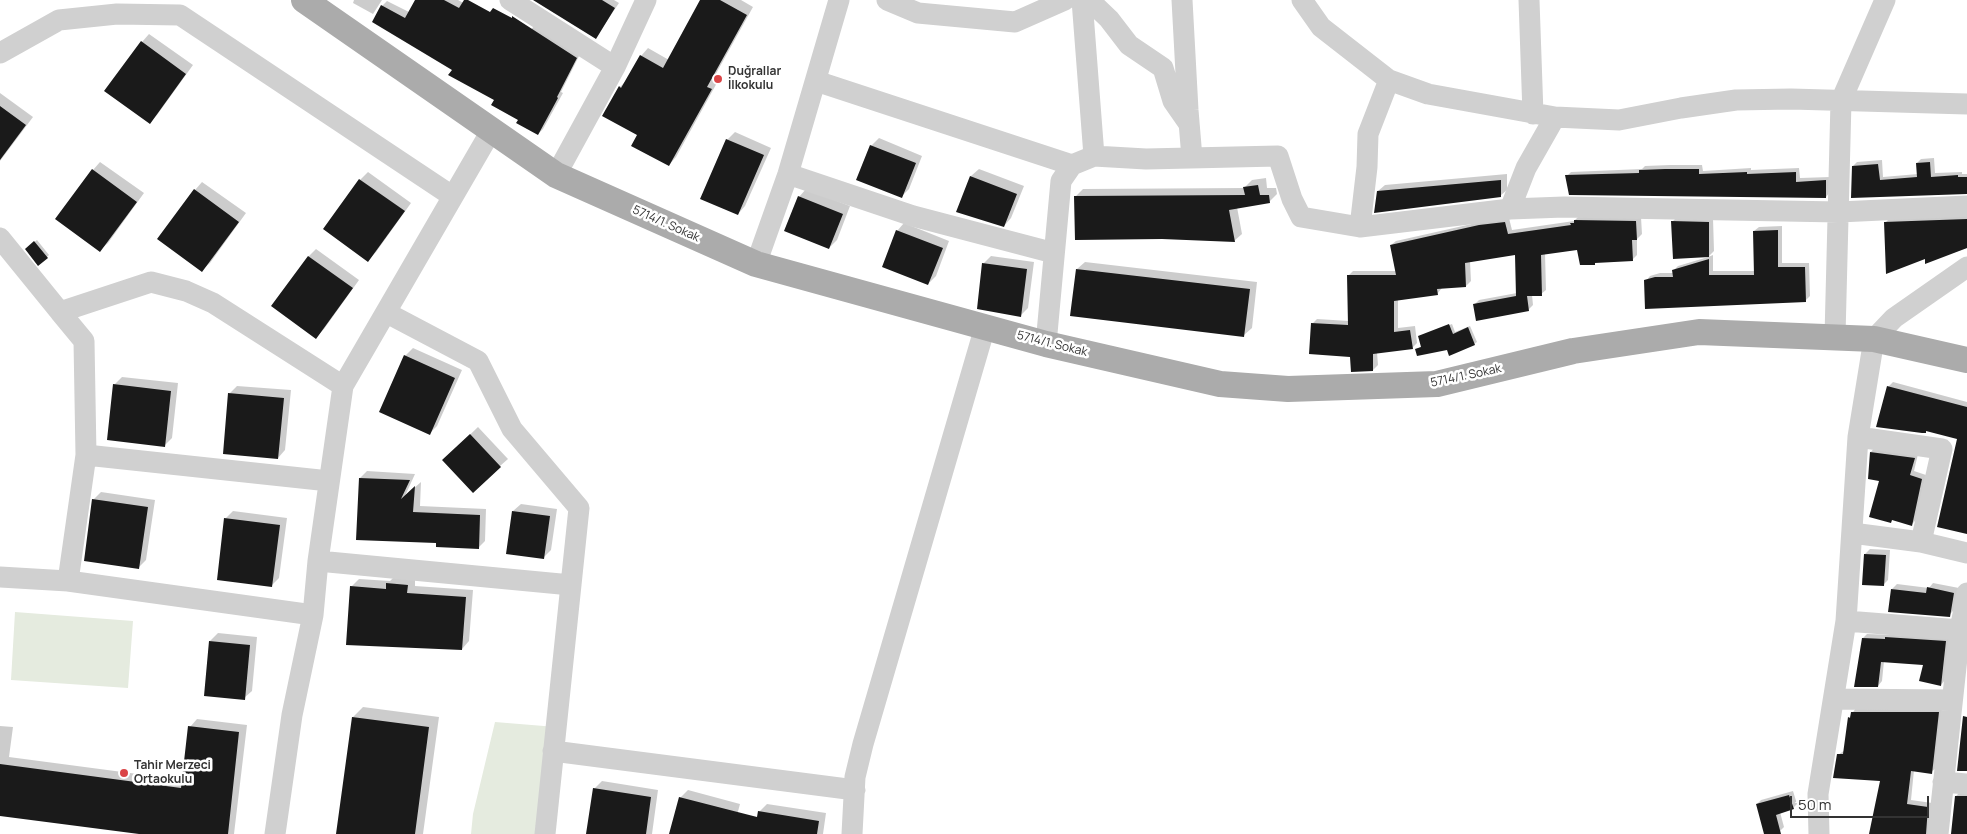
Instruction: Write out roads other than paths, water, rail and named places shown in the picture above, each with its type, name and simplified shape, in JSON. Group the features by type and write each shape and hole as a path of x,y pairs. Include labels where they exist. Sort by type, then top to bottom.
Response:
{"main road":[{"name":"5714/1. Sokak","path":"304,0 556,176 756,264 1046,344 1220,384 1288,389 1437,384 1573,351 1699,332 1874,338 1967,360"}],"street":[{"path":"510,0 615,67"},
{"path":"556,176 615,67 646,0"},
{"path":"756,264 788,174 839,0"},
{"path":"887,0 918,13 1016,22 1065,0"},
{"path":"1082,0 1094,156"},
{"path":"1089,0 1109,19 1129,45 1163,68 1173,101 1189,124"},
{"path":"1182,0 1192,158"},
{"path":"1302,0 1321,27 1389,80 1428,94 1533,114 1619,120 1736,100 1791,99 1967,104"},
{"path":"1529,0 1533,114"},
{"path":"1835,336 1841,101 1885,0"},
{"path":"0,53 59,20 117,14 180,15 452,196"},
{"path":"1360,227 1367,168 1368,134 1389,80"},
{"path":"816,81 1072,165"},
{"path":"1510,209 1526,168 1555,117"},
{"path":"275,834 292,715 313,615 318,561 343,386 491,131"},
{"path":"1046,344 1061,181 1072,165 1094,156 1146,159 1278,156 1292,199 1302,217 1360,227 1510,209 1564,207 1839,212 1967,206"},
{"path":"788,174 913,216 1054,253"},
{"path":"0,238 84,341 86,455 68,581"},
{"path":"1819,834 1818,794 1846,621 1858,437 1874,338 1894,318 1966,269"},
{"path":"60,312 151,282 186,292 213,304 343,386"},
{"path":"387,313 478,361 512,429 579,508 544,834"},
{"path":"852,834 855,777 863,744 985,327"},
{"path":"1858,437 1942,449 1921,542"},
{"path":"86,455 329,481"},
{"path":"1852,533 1921,542 1967,553"},
{"path":"318,561 570,585"},
{"path":"0,577 68,581 313,615"},
{"path":"1938,834 1960,630 1967,593"},
{"path":"1846,621 1960,630"},
{"path":"1834,699 1952,700"},
{"path":"553,751 855,790"},
{"path":"1943,782 1967,784"}],"place":[{"name":"Duğrallar İlkokulu","path":"718,79"},
{"name":"Tahir Merzeci Ortaokulu","path":"124,773"}]}
